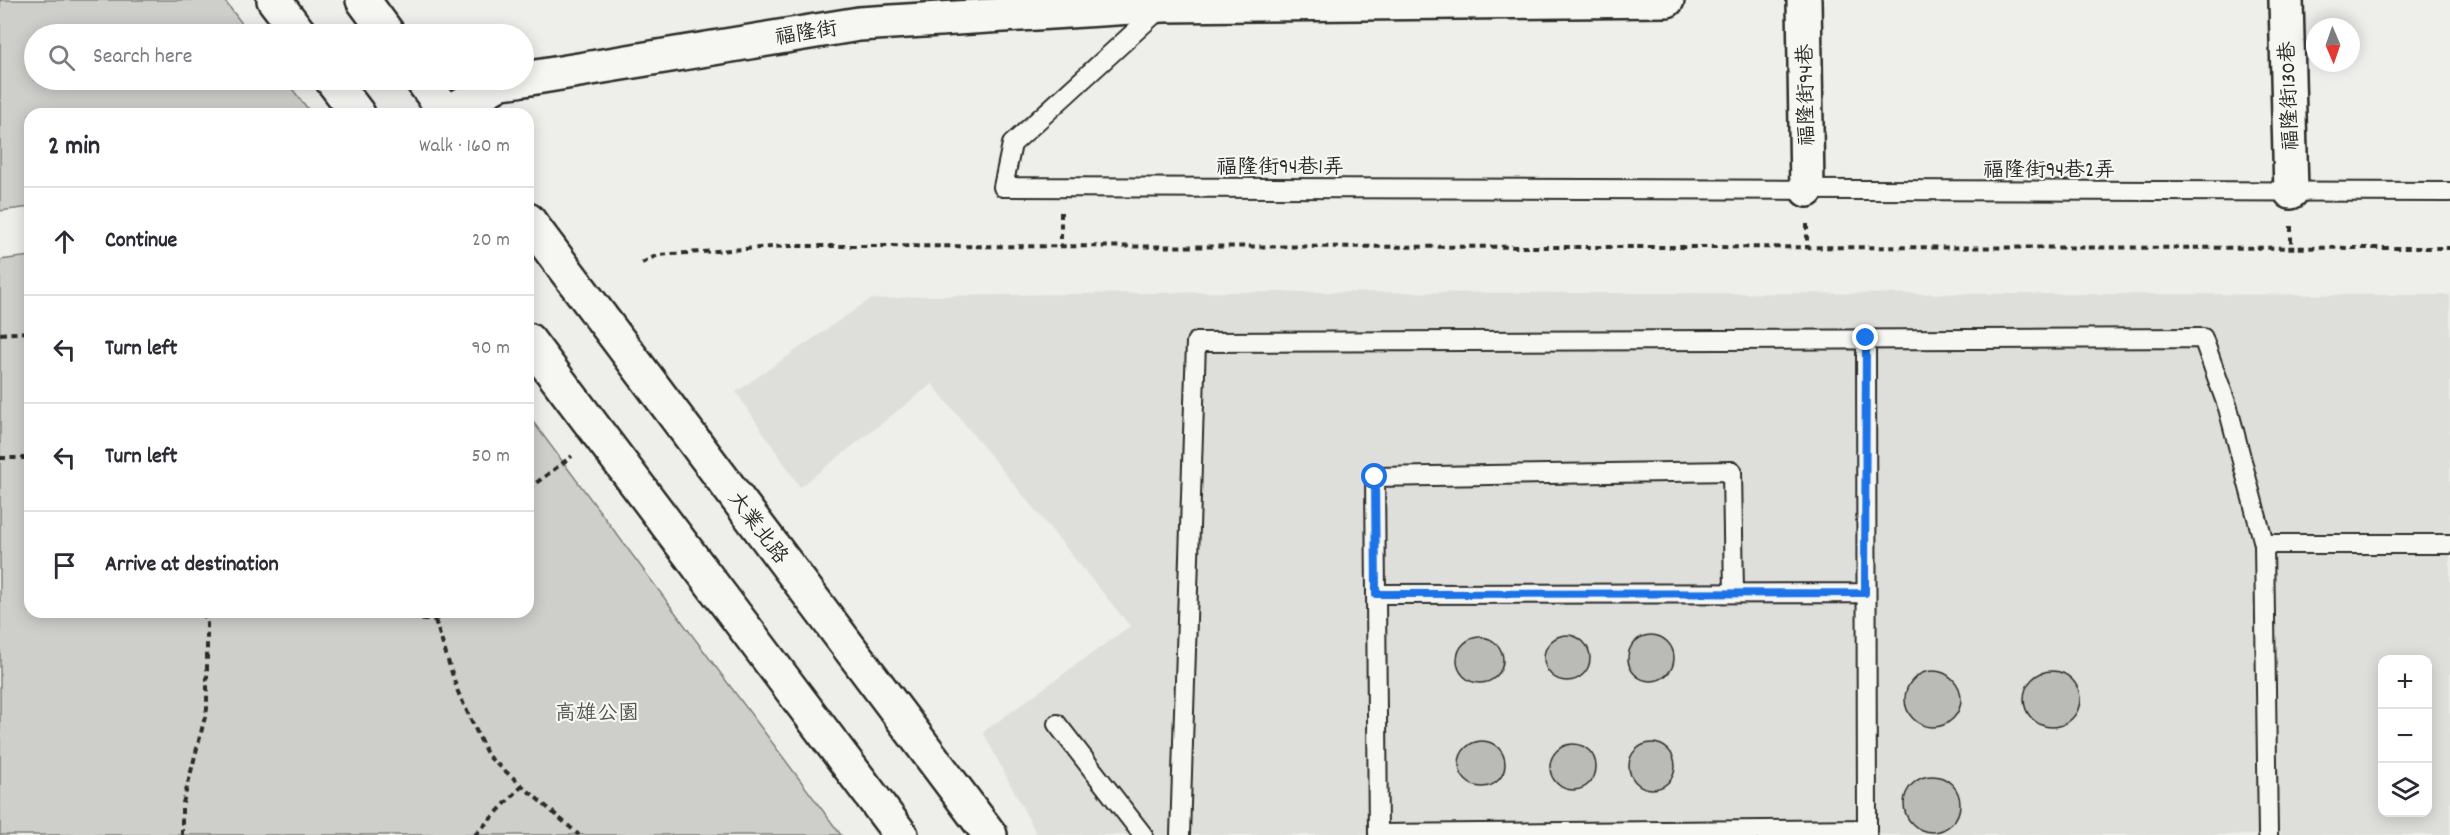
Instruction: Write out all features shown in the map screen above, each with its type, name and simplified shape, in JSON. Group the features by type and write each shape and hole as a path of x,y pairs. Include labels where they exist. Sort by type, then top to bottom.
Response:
{"street":[{"path":"274,0 292,24"},
{"path":"363,0 381,24"},
{"name":"福隆街","path":"534,77 859,24 1164,3 1667,0"},
{"name":"福隆街94巷","path":"1804,0 1807,190"},
{"name":"福隆街130巷","path":"2286,0 2291,192"},
{"path":"340,90 354,108"},
{"path":"429,90 443,108"},
{"path":"457,108 488,90"},
{"name":"大業北路","path":"534,228 990,835"},
{"path":"534,348 901,835"}],"lane":[{"name":"福隆街94巷1弄","path":"1164,3 1012,144 1003,187 1807,190"},
{"name":"福隆街94巷2弄","path":"1807,190 2450,192"},
{"path":"1734,593 1732,471 1375,477 1378,834 1867,832 1866,338"},
{"path":"1180,835 1196,342 1866,338 2203,338 2228,408 2264,544 2268,835"},
{"path":"2264,544 2450,544"},
{"path":"1376,594 1865,593"},
{"path":"1057,724 1143,835"}],"path":[{"path":"642,263 658,255 788,246 2450,248"},
{"path":"0,334 24,332"},
{"path":"534,485 582,449"},
{"path":"0,458 24,458"},
{"path":"182,835 182,807 207,709 206,618"},
{"path":"416,618 423,621 439,618"},
{"path":"435,620 458,692 488,756 579,835"},
{"path":"475,835 523,785"}],"shaded area":[{"path":"1226,292 2450,295 2450,835 1037,835 983,732 1130,626 932,384 800,487 736,392 869,300 924,296"}],"green space":[{"path":"0,0 224,0 242,24 24,24 24,90 293,90 307,108 24,108 24,208 0,211"},
{"name":"高雄公園","path":"24,257 24,618 534,618 534,423 841,835 0,835 0,260"}],"building":[{"path":"1567,635 1583,642 1590,658 1583,674 1567,681 1551,674 1544,658 1551,642"},
{"path":"1651,635 1667,642 1674,658 1667,674 1651,681 1635,674 1628,658 1635,642"},
{"path":"1480,637 1496,644 1503,660 1496,676 1480,683 1464,676 1457,660 1464,644"},
{"path":"1927,671 1939,671 1949,675 1957,683 1961,699 1957,715 1949,723 1939,727 1927,727 1917,723 1909,715 1905,705 1905,693 1909,683 1917,675"},
{"path":"2046,671 2058,671 2068,675 2076,683 2080,699 2076,715 2068,723 2058,727 2046,727 2036,723 2028,715 2024,705 2024,693 2028,683 2036,675"},
{"path":"1482,741 1498,748 1505,764 1498,780 1482,787 1466,780 1459,764 1466,748"},
{"path":"1652,743 1668,750 1675,766 1668,782 1652,789 1636,782 1629,766 1636,750"},
{"path":"1573,744 1589,751 1596,767 1589,783 1573,790 1557,783 1550,767 1557,751"},
{"path":"1926,776 1938,776 1948,780 1956,788 1960,804 1956,820 1948,828 1938,832 1926,832 1916,828 1908,820 1904,810 1904,798 1908,788 1916,780"}],"route":[{"path":"1375,477 1376,594 1865,593 1866,338"}]}
